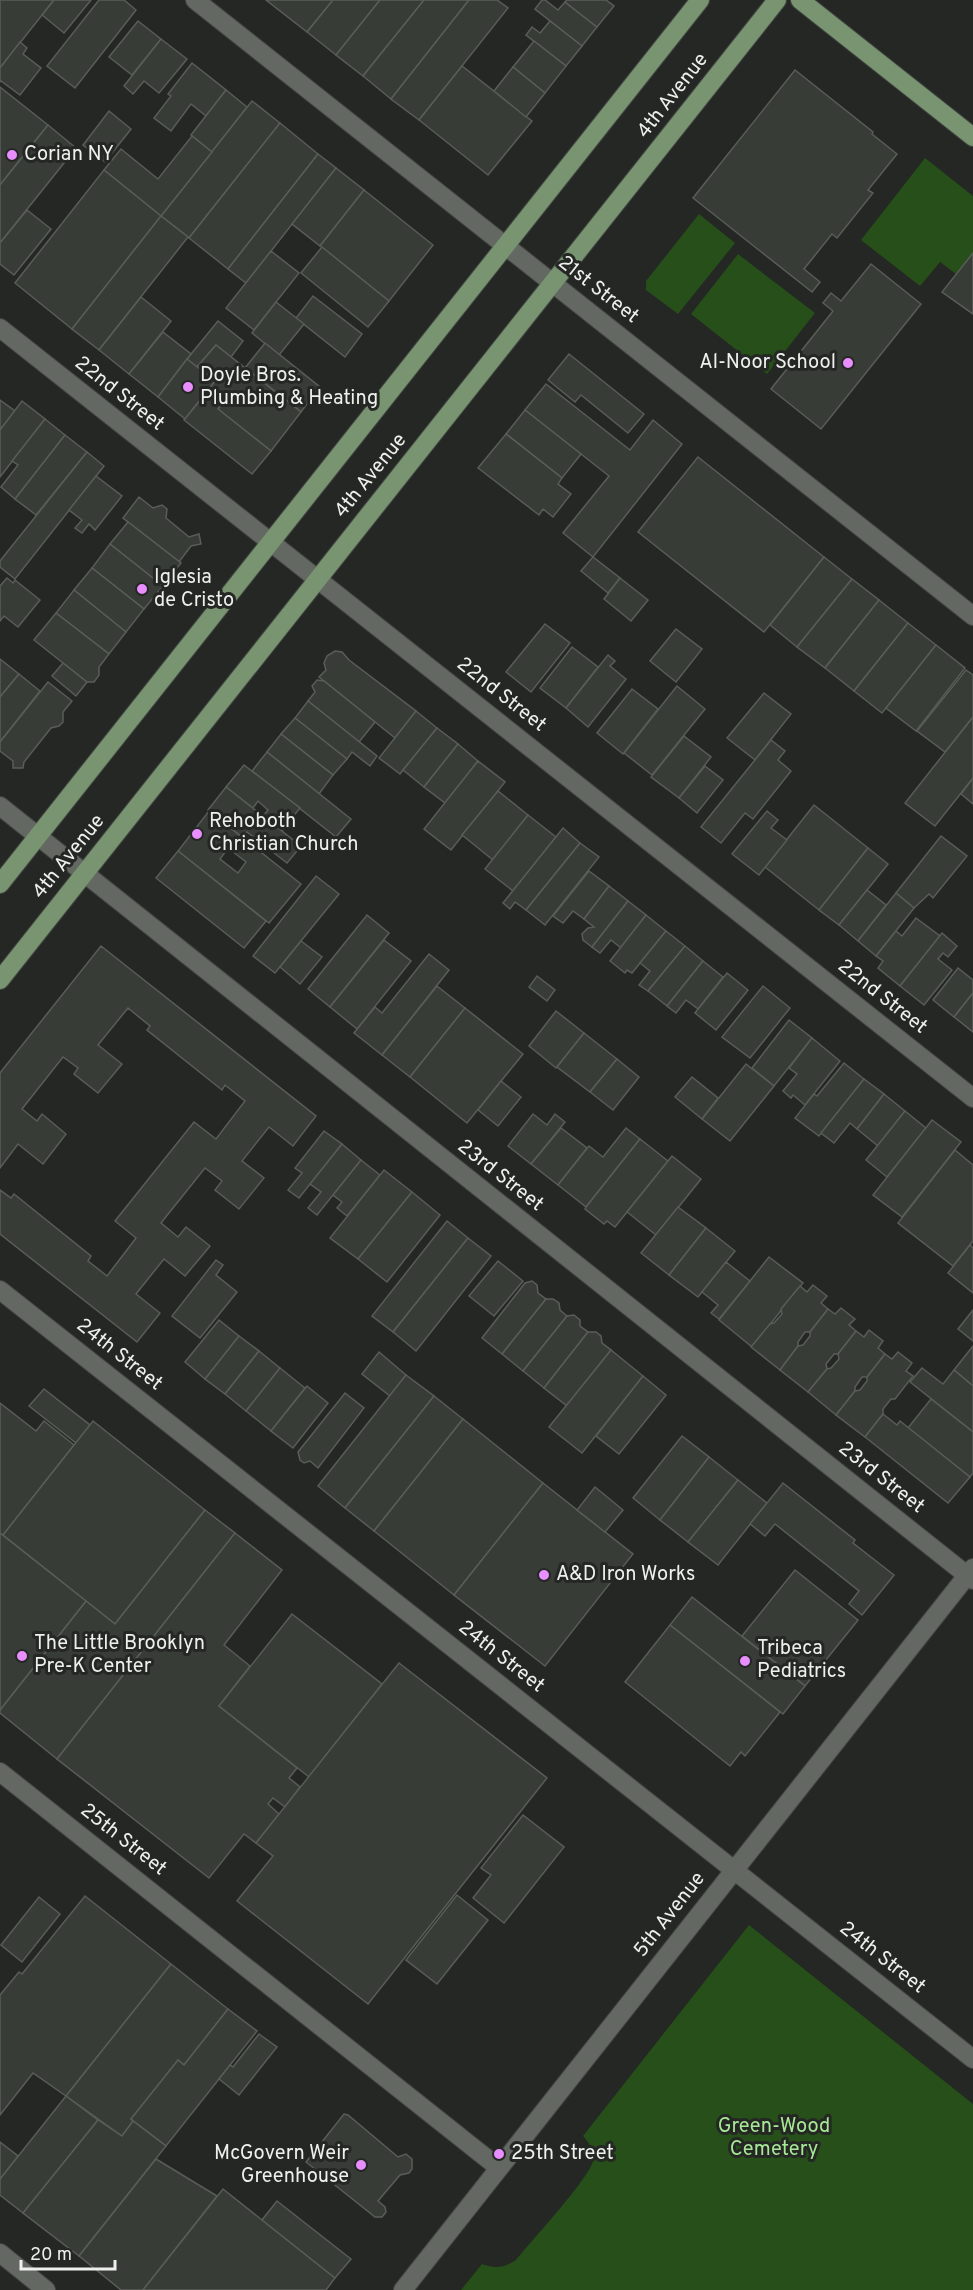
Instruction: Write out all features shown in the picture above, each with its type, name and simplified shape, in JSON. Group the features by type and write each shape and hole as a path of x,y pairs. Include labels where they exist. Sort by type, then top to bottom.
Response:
{"main road":[{"name":"4th Avenue","path":"0,884 700,0"},
{"name":"4th Avenue","path":"0,980 777,0"},
{"path":"800,0 973,137"}],"street":[{"name":"21st Street","path":"195,0 973,616"},
{"name":"22nd Street","path":"0,328 973,1098"},
{"name":"23rd Street","path":"0,806 971,1575"},
{"name":"24th Street","path":"0,1290 973,2059"},
{"name":"5th Avenue","path":"403,2290 971,1575"},
{"name":"25th Street","path":"0,1772 499,2168"},
{"path":"0,2253 46,2290"}],"green space":[{"path":"925,158 973,196 973,253 956,274 940,262 920,286 861,240"},
{"path":"699,214 735,243 678,314 646,290 646,281"},
{"path":"738,254 815,313 767,374 691,314"},
{"name":"Green-Wood Cemetery","path":"749,1925 973,2104 973,2290 461,2290 482,2264 499,2267 516,2260 570,2196 593,2161 591,2148 583,2136"}],"building":[{"path":"0,0 54,0 0,68"},
{"path":"54,0 91,0 64,33 42,15"},
{"path":"99,0 124,0 136,10 75,88 47,66"},
{"path":"266,0 333,0 307,32"},
{"path":"333,0 380,0 336,55 307,32"},
{"path":"380,0 424,0 363,76 336,55"},
{"path":"424,0 469,0 391,99 363,76"},
{"path":"469,0 497,0 508,8 419,120 391,99"},
{"path":"542,0 558,10 565,2 597,27 582,46 535,9"},
{"path":"567,0 606,0 614,6 597,27 565,2"},
{"path":"138,21 161,39 132,75 109,57"},
{"path":"550,21 582,46 566,66 526,35 532,27 540,33"},
{"path":"161,39 187,59 159,93 144,81 133,94 124,86"},
{"path":"534,41 566,66 545,93 513,67"},
{"path":"20,42 27,48 23,54 41,68 20,95 0,82 0,68"},
{"path":"192,63 226,90 206,116 191,104 171,131 154,118 171,96 168,94"},
{"path":"462,66 532,121 488,175 419,120"},
{"path":"513,67 545,93 526,117 494,91"},
{"path":"795,70 897,154 868,190 873,193 837,238 832,234 804,269 820,282 812,292 693,198"},
{"name":"Corian NY","path":"0,87 48,125 0,185"},
{"path":"226,90 247,107 212,152 191,135"},
{"path":"252,101 280,123 189,238 161,216"},
{"path":"109,111 131,129 105,162 83,145"},
{"path":"280,123 318,154 228,269 189,238"},
{"path":"48,125 76,148 0,243 0,185"},
{"path":"192,136 212,152 161,216 104,170 121,149 158,179"},
{"path":"318,154 336,168 246,283 228,269"},
{"path":"336,168 364,190 320,246 292,224"},
{"path":"104,170 161,216 72,329 15,283"},
{"path":"364,190 433,245 389,301 320,246"},
{"path":"27,210 51,229 14,275 0,264 0,243"},
{"path":"161,216 188,237 99,350 72,329"},
{"path":"322,247 389,301 368,327 301,273"},
{"path":"271,251 299,273 254,330 226,308"},
{"path":"973,253 973,314 942,292"},
{"path":"871,264 921,304 821,429 771,389 833,311 823,303 831,293 841,301"},
{"path":"313,296 362,334 345,357 296,318"},
{"path":"141,297 171,321 129,374 99,350"},
{"path":"276,302 304,324 279,355 252,333"},
{"path":"218,321 243,341 231,357 216,345 197,367 187,359"},
{"path":"163,332 191,354 158,397 129,374"},
{"path":"265,343 320,387 301,412 245,368"},
{"path":"216,345 301,412 271,451 218,409 222,404 207,392 215,381 197,367"},
{"path":"569,354 644,414 628,433 581,395 575,402 548,380"},
{"name":"Doyle Bros. Plumbing & Heating","path":"187,359 215,381 185,419 158,397"},
{"path":"546,384 630,450 653,420 682,444 593,557 563,533 609,476 525,410"},
{"path":"207,392 222,404 218,409 271,451 252,474 184,420"},
{"path":"0,400 15,411 0,430"},
{"path":"22,401 45,419 0,477 0,430"},
{"path":"525,410 581,454 562,478 506,434"},
{"path":"45,419 65,435 15,499 1,487 18,465 12,461"},
{"path":"506,434 562,478 558,484 571,494 553,517 543,509 539,515 478,468"},
{"path":"65,435 87,452 36,515 15,499"},
{"path":"87,452 104,466 15,579 0,567 0,561"},
{"path":"698,457 824,557 764,632 638,532"},
{"path":"96,476 122,496 95,530 89,524 82,533 75,528 82,520 69,510"},
{"path":"139,497 153,508 162,505 167,509 166,518 189,537 199,534 201,544 191,546 179,562 123,518"},
{"path":"128,522 181,563 163,586 110,544"},
{"path":"110,544 163,586 144,609 92,568"},
{"path":"593,557 620,578 608,593 581,571"},
{"path":"824,557 852,579 797,647 770,625"},
{"path":"92,568 144,609 126,632 74,590"},
{"path":"7,578 13,583 15,580 40,600 18,627 4,616 0,621 0,586"},
{"path":"620,578 648,600 631,621 604,599"},
{"path":"852,579 879,600 825,668 797,647"},
{"path":"74,590 126,632 109,654 56,613"},
{"path":"879,600 908,623 854,691 825,668"},
{"path":"56,613 109,654 99,667 99,675 94,682 87,682 34,640"},
{"path":"908,623 936,645 882,713 854,691"},
{"path":"545,624 570,643 531,692 506,672"},
{"path":"676,629 702,649 676,682 650,661"},
{"path":"936,645 965,668 916,731 886,708"},
{"path":"572,647 598,667 566,708 540,688"},
{"path":"335,651 342,652 349,660 416,711 395,738 319,677 326,670 324,663 327,656"},
{"path":"608,655 615,661 610,666 626,679 588,727 566,708"},
{"path":"0,659 19,674 0,697"},
{"path":"63,663 87,682 76,696 52,676"},
{"path":"966,670 973,675 973,717 945,752 917,731"},
{"path":"19,674 40,691 0,742 0,697"},
{"path":"317,680 324,681 375,722 359,742 308,701 315,692 312,686"},
{"path":"48,682 72,701 63,712 63,722 51,728 24,762 23,768 13,768 13,761 0,751 0,742"},
{"path":"677,686 705,709 652,775 624,753"},
{"path":"632,689 658,709 623,754 597,733"},
{"path":"764,693 791,714 755,760 727,738"},
{"path":"308,701 377,756 370,766 352,752 347,759 295,718"},
{"path":"416,711 437,728 400,774 379,758"},
{"path":"973,717 973,778 935,826 905,803"},
{"path":"295,718 347,759 333,775 281,734"},
{"path":"437,728 458,744 424,787 403,770"},
{"path":"281,734 333,775 319,794 267,752"},
{"path":"684,736 711,757 679,798 651,777"},
{"path":"771,740 785,751 778,760 791,771 753,819 745,813 721,843 701,827"},
{"path":"458,744 478,761 445,803 424,787"},
{"path":"267,752 351,819 336,837 252,771"},
{"path":"478,761 505,782 451,850 424,829"},
{"path":"244,765 300,808 282,831 263,816 268,810 258,801 253,808 226,787"},
{"path":"705,766 723,780 697,813 679,798"},
{"path":"973,778 973,804 961,794"},
{"path":"226,787 301,846 287,863 247,832 242,837 208,810"},
{"path":"498,791 528,815 493,860 462,835"},
{"path":"814,805 868,848 819,910 765,867"},
{"path":"209,811 301,884 269,923 178,851","holes":["228,848 246,862 238,873 220,859"]},
{"path":"767,811 778,820 771,828 787,840 759,875 732,854"},
{"path":"528,815 556,837 513,891 485,869"},
{"path":"563,828 580,843 526,910 515,902 510,909 503,903"},
{"path":"941,836 967,856 933,898 929,894 914,908 896,893"},
{"path":"580,843 599,857 545,925 526,910"},
{"path":"868,848 888,864 839,925 819,910"},
{"path":"178,851 266,921 244,948 156,878"},
{"path":"589,871 609,886 584,919 573,911 563,923 553,916"},
{"path":"316,876 339,894 275,973 253,956"},
{"path":"609,886 628,901 592,947 583,940 582,934 588,928 594,927 584,919"},
{"path":"867,890 886,905 858,941 839,925"},
{"path":"896,893 914,908 876,956 858,941"},
{"path":"628,901 646,915 621,948 611,940 600,953 592,947"},
{"path":"367,915 389,933 330,1007 308,989"},
{"path":"646,915 666,931 632,973 627,970 625,973 610,961"},
{"path":"916,918 940,936 900,986 878,968 883,961 876,956 896,931 902,936"},
{"path":"666,931 685,946 648,991 639,985 650,971 640,963"},
{"path":"942,933 957,946 948,957 943,953 938,959 952,970 924,1005 900,986"},
{"path":"384,940 411,961 357,1029 330,1007"},
{"path":"301,941 322,957 300,984 280,967"},
{"path":"101,946 316,1116 293,1146 269,1127 242,1161 264,1178 239,1209 215,1190 222,1181 205,1168 161,1223 178,1237 186,1227 210,1246 185,1276 164,1259 136,1294 160,1313 137,1342 0,1234 0,1190 11,1198 14,1194 91,1256 88,1261 107,1276 136,1238 115,1221 194,1122 216,1139 245,1101 225,1085 222,1090 147,1030 150,1026 128,1008 98,1045 122,1064 98,1093 74,1074 78,1068 63,1057 22,1109 37,1121 42,1114 66,1134 43,1164 18,1144 0,1168 0,1073"},
{"path":"685,946 703,961 667,1006 648,991"},
{"path":"429,954 449,970 382,1055 354,1033 375,1007 382,1013"},
{"path":"703,961 723,977 698,1009 686,1000 676,1013 667,1006"},
{"path":"958,968 973,980 973,993 954,1017 933,1000"},
{"path":"727,973 748,990 716,1030 695,1013"},
{"path":"537,976 555,990 547,1001 529,987"},
{"path":"437,986 465,1008 410,1077 382,1055"},
{"path":"763,986 790,1008 750,1058 722,1037"},
{"path":"973,993 973,1032 954,1017"},
{"path":"465,1008 523,1054 467,1123 410,1077"},
{"path":"556,1011 584,1033 556,1068 529,1046"},
{"path":"789,1020 812,1038 774,1086 752,1068"},
{"path":"584,1033 617,1059 590,1092 557,1067"},
{"path":"812,1038 840,1061 805,1105 793,1095 791,1098 783,1091 797,1074 789,1068"},
{"path":"617,1059 639,1077 613,1110 590,1092"},
{"path":"844,1063 864,1079 819,1136 795,1118"},
{"path":"746,1064 774,1086 730,1141 702,1119"},
{"path":"692,1077 718,1098 702,1119 675,1097"},
{"path":"864,1079 884,1094 857,1129 850,1123 834,1143 821,1133"},
{"path":"501,1081 521,1097 498,1126 478,1110"},
{"path":"884,1094 905,1111 878,1146 857,1129"},
{"path":"905,1111 926,1128 887,1177 866,1160"},
{"path":"533,1114 547,1125 555,1114 565,1122 531,1164 508,1146"},
{"path":"932,1120 961,1142 902,1217 873,1195"},
{"path":"561,1128 587,1148 558,1185 531,1164"},
{"path":"626,1128 640,1139 586,1207 558,1185 589,1146 603,1157"},
{"path":"324,1131 342,1144 299,1198 288,1190 302,1173 295,1168"},
{"path":"640,1139 668,1161 615,1227 607,1221 604,1224 585,1209"},
{"path":"342,1144 361,1160 317,1215 308,1208 321,1192 310,1184"},
{"path":"955,1150 973,1165 973,1241 953,1266 898,1223"},
{"path":"672,1156 701,1179 656,1235 627,1212"},
{"path":"361,1160 380,1175 347,1216 337,1208 342,1202 333,1195"},
{"path":"384,1170 412,1192 358,1259 330,1238"},
{"path":"412,1192 440,1215 387,1282 358,1259"},
{"path":"678,1207 706,1228 669,1275 641,1253"},
{"path":"447,1221 468,1238 393,1332 372,1316"},
{"path":"706,1228 735,1251 698,1297 669,1275"},
{"path":"468,1238 491,1256 416,1351 393,1332"},
{"path":"970,1245 973,1248 973,1293 948,1273"},
{"path":"769,1257 803,1283 752,1347 719,1320"},
{"path":"216,1260 223,1265 216,1275 237,1292 200,1338 172,1316"},
{"path":"498,1261 523,1281 494,1316 469,1296"},
{"path":"726,1262 750,1281 719,1319 711,1313 718,1305 702,1292"},
{"path":"532,1281 537,1285 538,1293 546,1299 502,1354 482,1338 525,1283"},
{"path":"813,1285 827,1296 821,1303 828,1309 810,1332 805,1332 798,1346 780,1370 751,1347 770,1324 782,1314 781,1309 800,1286 807,1292"},
{"path":"546,1299 553,1299 559,1303 560,1310 567,1316 523,1371 502,1354"},
{"path":"841,1308 855,1319 849,1325 856,1331 838,1354 834,1354 826,1364 827,1369 808,1392 780,1370 798,1346 803,1345 828,1309 835,1314"},
{"path":"973,1310 973,1341 958,1329"},
{"path":"574,1315 580,1320 580,1326 588,1332 544,1388 523,1371 567,1316"},
{"path":"219,1320 239,1336 205,1379 185,1362"},
{"path":"869,1330 883,1341 878,1348 885,1354 867,1377 862,1377 855,1391 836,1415 808,1392 827,1369 839,1359 838,1354 856,1331 864,1337"},
{"path":"588,1332 596,1332 601,1336 602,1343 611,1350 567,1406 544,1388"},
{"path":"239,1336 259,1351 225,1394 205,1379"},
{"path":"973,1346 973,1386 954,1370"},
{"path":"611,1350 643,1376 582,1453 549,1427"},
{"path":"259,1351 280,1368 246,1411 225,1394"},
{"path":"379,1352 406,1375 390,1396 362,1374"},
{"path":"898,1352 912,1363 906,1371 913,1376 895,1399 891,1399 883,1409 883,1414 865,1437 836,1415 855,1391 860,1390 885,1354 892,1359"},
{"path":"280,1368 305,1388 271,1431 246,1411"},
{"path":"922,1368 943,1384 954,1370 973,1386 973,1432 910,1382"},
{"path":"406,1375 434,1396 345,1508 318,1486"},
{"path":"643,1376 666,1395 619,1454 596,1436"},
{"path":"307,1386 328,1403 293,1448 271,1431"},
{"path":"44,1389 90,1425 76,1443 29,1406"},
{"path":"345,1393 364,1408 318,1468 310,1461 304,1463 300,1460 298,1452"},
{"path":"434,1396 463,1419 374,1531 345,1508"},
{"path":"931,1399 973,1432 973,1473 970,1477 908,1428"},
{"path":"0,1403 36,1431 44,1421 74,1445 3,1535 0,1533"},
{"path":"883,1414 897,1425 900,1421 970,1477 948,1503 865,1437"},
{"path":"463,1419 543,1483 454,1595 374,1531"},
{"path":"93,1421 205,1510 115,1624 3,1535"},
{"path":"682,1436 709,1457 660,1520 633,1498"},
{"path":"709,1457 738,1480 688,1542 660,1520"},
{"path":"738,1480 767,1503 718,1565 688,1542"},
{"name":"A&D Iron Works","path":"543,1483 633,1554 545,1666 454,1595"},
{"path":"783,1483 855,1540 853,1543 894,1575 862,1615 849,1604 859,1591 775,1524 765,1536 750,1524"},
{"path":"595,1487 623,1510 605,1532 577,1510"},
{"path":"205,1510 235,1533 57,1759 0,1713 0,1710 86,1601 115,1624"},
{"name":"The Little Brooklyn Pre-K Center","path":"0,1533 86,1601 0,1710"},
{"path":"235,1533 282,1570 224,1645 250,1666 219,1706 297,1768 289,1778 300,1787 285,1807 273,1798 268,1804 279,1814 256,1843 244,1834 209,1878 57,1759"},
{"path":"795,1570 858,1620 805,1686 742,1636"},
{"name":"Tribeca Pediatrics","path":"692,1597 805,1686 783,1714 670,1625"},
{"path":"292,1614 382,1684 309,1777 219,1706"},
{"path":"670,1625 780,1712 745,1756 741,1752 730,1766 625,1682"},
{"path":"399,1663 547,1778 368,2004 237,1901 273,1856 256,1843"},
{"path":"523,1815 564,1847 504,1923 473,1898 491,1875 481,1868"},
{"path":"457,1895 488,1920 437,1984 406,1960"},
{"path":"85,1896 171,1964 66,2096 33,2073 0,2115 0,1995 19,1972 22,1974"},
{"path":"39,1897 60,1914 22,1962 1,1945"},
{"path":"171,1964 228,2009 184,2065 178,2060 131,2119 133,2121 122,2136 66,2096"},
{"path":"228,2009 257,2031 166,2146 131,2119 178,2060 184,2065"},
{"path":"259,2034 277,2047 239,2095 219,2079 230,2065 233,2067"},
{"path":"66,2096 98,2120 23,2213 0,2195 0,2179"},
{"name":"McGovern Weir Greenhouse","path":"344,2114 398,2157 406,2154 412,2159 412,2169 409,2173 400,2175 378,2201 385,2207 386,2212 382,2217 375,2217 306,2162"},
{"path":"98,2120 122,2136 133,2121 166,2146 79,2256 23,2213"},
{"path":"0,2142 18,2156 0,2179"},
{"path":"156,2159 217,2196 143,2290 121,2290 79,2256"},
{"path":"223,2189 335,2278 326,2290 143,2290"},
{"path":"277,2201 351,2259 335,2278 262,2220"}],"place":[{"name":"Corian NY","path":"12,155"},
{"name":"Al-Noor School","path":"848,363"},
{"name":"Doyle Bros. Plumbing & Heating","path":"188,387"},
{"name":"Iglesia de Cristo","path":"142,589"},
{"name":"Rehoboth Christian Church","path":"197,834"},
{"name":"A&D Iron Works","path":"544,1575"},
{"name":"The Little Brooklyn Pre-K Center","path":"22,1656"},
{"name":"Tribeca Pediatrics","path":"745,1661"},
{"name":"25th Street","path":"499,2154"},
{"name":"McGovern Weir Greenhouse","path":"361,2165"}]}
